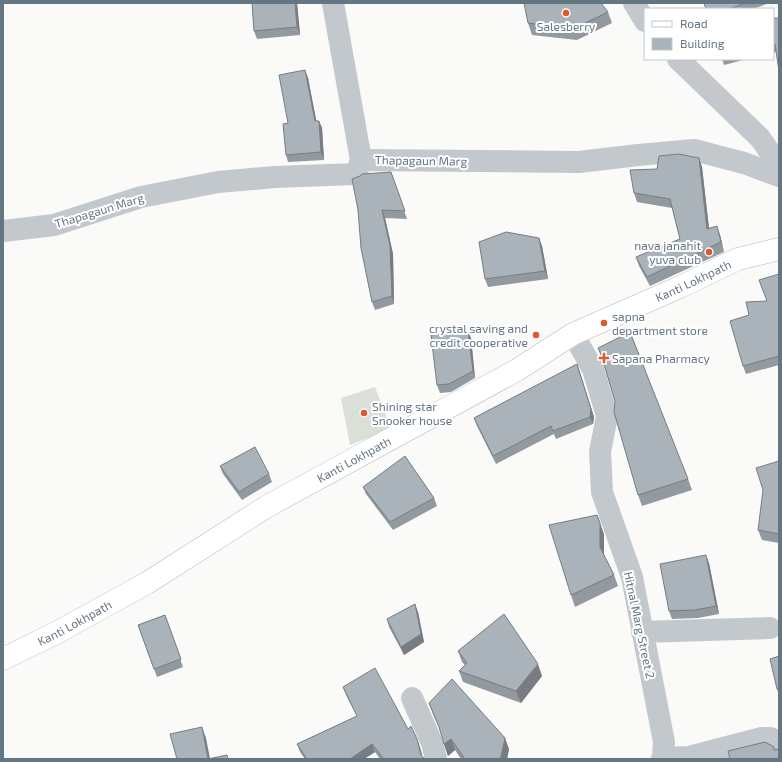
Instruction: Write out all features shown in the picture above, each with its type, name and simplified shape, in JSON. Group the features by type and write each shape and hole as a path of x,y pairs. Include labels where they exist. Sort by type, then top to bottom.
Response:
{"main road":[{"name":"Kanti Lokhpath","path":"3,659 56,633 147,583 266,507 517,370 573,334 680,287 738,259 779,249"}],"street":[{"path":"333,3 360,160"},
{"path":"634,3 644,19"},
{"path":"679,60 760,138 779,165"},
{"name":"Thapagaun Marg","path":"3,231 54,225 141,197 218,182 275,177 356,174 360,160 579,162 694,150 744,163 779,176"},
{"name":"Hitnal Marg Street 2","path":"573,334 593,369 607,416 600,452 602,492 632,578 664,742 663,758"},
{"path":"642,632 770,628"},
{"path":"412,698 432,743 436,759"},
{"path":"663,758 689,757 762,738 771,738 779,745"}],"shaded area":[{"name":"Shining star Snooker house","path":"375,387 391,429 350,445 341,398"}],"building":[{"path":"252,3 295,3 297,27 254,31"},
{"name":"Salesberry","path":"524,3 601,3 608,12 573,29 528,23"},
{"path":"704,3 745,3 732,8 706,8"},
{"path":"774,18 779,18 779,71 775,44"},
{"path":"305,70 315,121 319,121 321,152 286,155 283,124 288,123 279,75"},
{"path":"679,154 699,158 707,229 717,226 721,242 647,277 636,257 680,239 670,199 634,193 630,170 657,169 659,156"},
{"path":"391,172 405,211 382,210 390,246 392,296 372,302 361,248 358,210 352,179 362,174"},
{"path":"506,232 539,238 545,271 485,279 479,242"},
{"path":"779,274 779,356 743,366 730,321 749,315 746,302 767,301 759,280"},
{"path":"468,331 473,371 449,384 437,385 431,335"},
{"path":"630,332 688,479 638,495 614,412 615,401 598,348"},
{"path":"577,364 591,409 590,417 553,431 551,426 493,456 474,418"},
{"path":"255,447 269,474 239,492 220,466"},
{"path":"405,456 434,498 390,522 363,487"},
{"path":"779,461 779,534 758,530 763,490 756,468"},
{"path":"597,515 600,523 600,547 614,575 571,595 549,525"},
{"path":"706,555 716,606 695,610 669,611 660,564"},
{"path":"415,604 421,634 401,647 387,619"},
{"path":"504,614 538,664 516,691 459,671 467,663 458,651"},
{"path":"165,615 181,659 154,669 138,625"},
{"path":"779,656 779,689 777,689 770,659"},
{"path":"375,668 408,729 411,726 417,739 421,755 425,759 384,759 372,744 350,759 307,759 297,744 357,716 343,687"},
{"path":"452,679 505,738 501,757 499,759 465,759 451,739 444,744 429,703"},
{"path":"202,727 208,759 177,759 170,734"},
{"path":"765,742 774,747 774,750 779,749 779,759 730,759 728,751"},
{"path":"227,755 228,759 208,759"}],"place":[{"name":"Salesberry","path":"566,13"},
{"name":"nava janahit yuva club","path":"709,252"},
{"name":"sapna department store","path":"604,323"},
{"name":"crystal saving and credit cooperative","path":"536,335"},
{"name":"Sapana Pharmacy","path":"604,358"},
{"name":"Shining star Snooker house","path":"364,413"}]}
